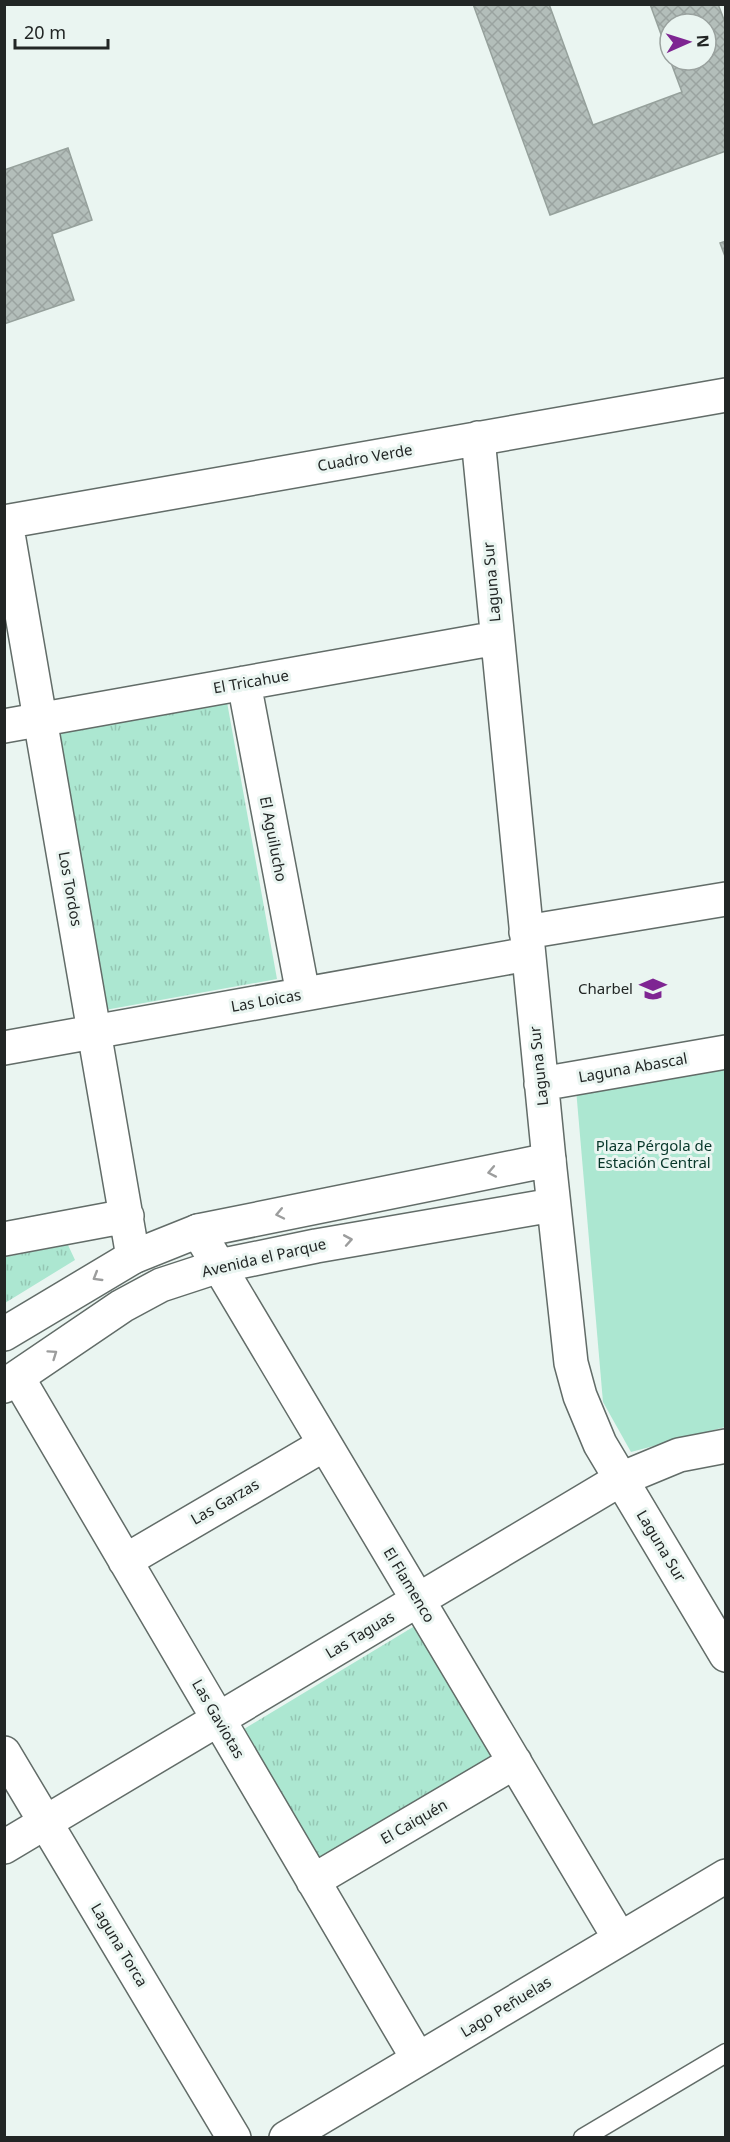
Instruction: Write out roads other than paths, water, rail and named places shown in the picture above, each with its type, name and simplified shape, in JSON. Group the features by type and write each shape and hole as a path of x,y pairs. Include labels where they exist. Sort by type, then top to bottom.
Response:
{"street":[{"name":"Cuadro Verde","path":"5,522 726,395"},
{"name":"Laguna Sur","path":"478,438 553,1205 571,1363 589,1420 621,1479 724,1652"},
{"name":"Los Tordos","path":"5,522 133,1257"},
{"name":"El Tricahue","path":"4,726 497,638"},
{"name":"El Aguilucho","path":"244,683 303,994"},
{"name":"Las Loicas","path":"4,1048 303,994 726,899"},
{"name":"Laguna Abascal","path":"541,1084 726,1052"},
{"path":"4,1334 133,1257 198,1231 549,1160"},
{"name":"Avenida el Parque","path":"11,1382 122,1306 161,1285 219,1266 316,1246 553,1205"},
{"path":"4,1239 127,1216"},
{"name":"El Flamenco","path":"198,1231 620,1939"},
{"name":"Las Gaviotas","path":"11,1382 125,1561 418,2059"},
{"name":"Las Garzas","path":"125,1561 325,1444"},
{"name":"Las Taguas","path":"4,1847 621,1479 679,1455 726,1446"},
{"name":"Laguna Torca","path":"4,1753 234,2138"},
{"name":"El Caiquén","path":"313,1881 515,1762"},
{"name":"Lago Peñuelas","path":"286,2138 726,1876"}],"lane":[{"path":"583,2138 726,2053"}],"place":[{"name":"Charbel","path":"653,989"}],"park label":[{"name":"Plaza Pérgola de Estación Central","path":"654,1154"}]}
